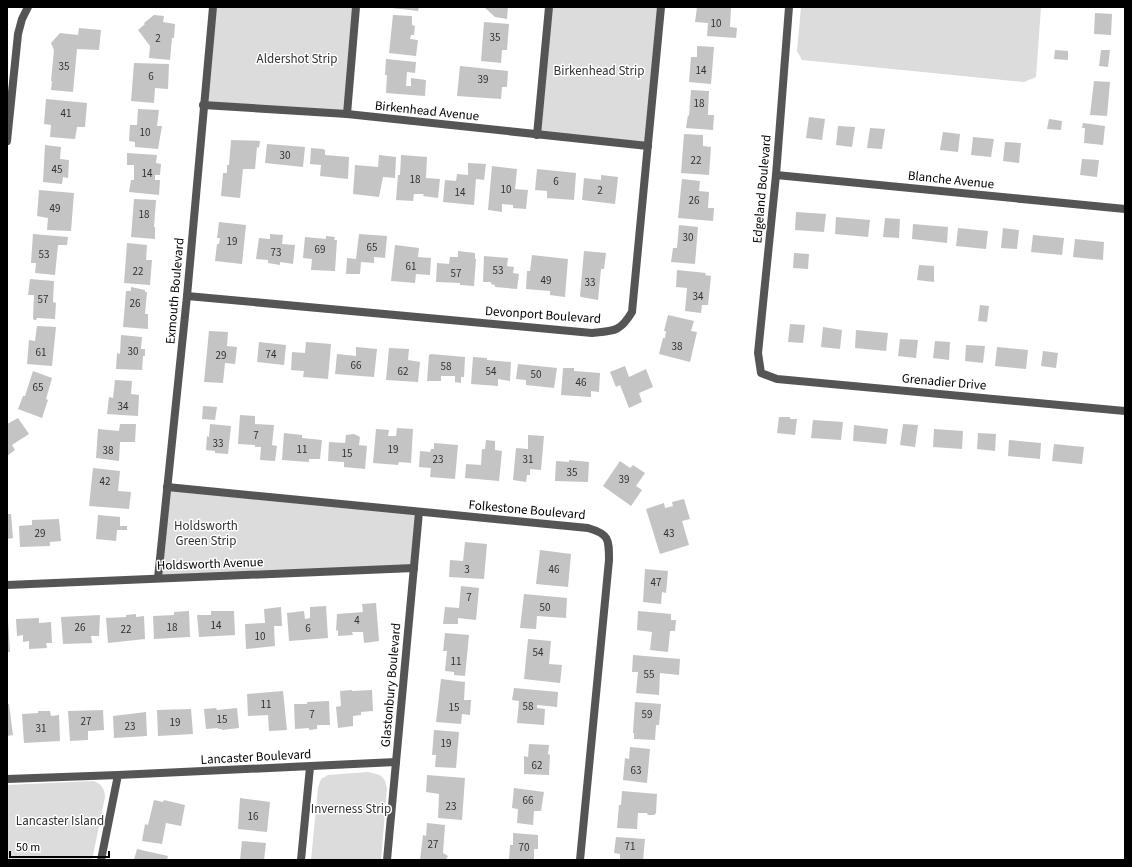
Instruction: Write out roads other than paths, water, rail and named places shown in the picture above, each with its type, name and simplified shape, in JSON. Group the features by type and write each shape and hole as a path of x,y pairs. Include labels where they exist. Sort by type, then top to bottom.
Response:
{"street":[{"path":"7,141 18,34 22,19 28,7"},
{"name":"Exmouth Boulevard","path":"158,578 213,7"},
{"path":"347,114 356,7"},
{"path":"537,135 549,7"},
{"name":"Devonport Boulevard","path":"186,296 592,333 613,331 625,323 632,312 661,7"},
{"name":"Edgeland Boulevard","path":"762,373 758,353 776,175 789,7"},
{"name":"Birkenhead Avenue","path":"203,104 347,114 648,146"},
{"name":"Blanche Avenue","path":"776,175 1125,208"},
{"name":"Grenadier Drive","path":"762,373 777,379 1125,411"},
{"name":"Folkestone Boulevard","path":"167,487 588,528 599,531 606,537 609,543 609,560 580,860"},
{"name":"Glastonbury Boulevard","path":"387,860 419,512"},
{"name":"Holdsworth Avenue","path":"7,585 414,568"},
{"name":"Lancaster Boulevard","path":"7,779 310,767 396,762"},
{"path":"301,860 310,767"},
{"path":"101,860 118,775"}],"park label":[{"name":"Aldershot Strip","path":"297,59"},
{"name":"Birkenhead Strip","path":"599,71"},
{"name":"Holdsworth Green Strip","path":"206,534"},
{"name":"Inverness Strip","path":"351,809"},
{"name":"Lancaster Island","path":"60,821"}]}
